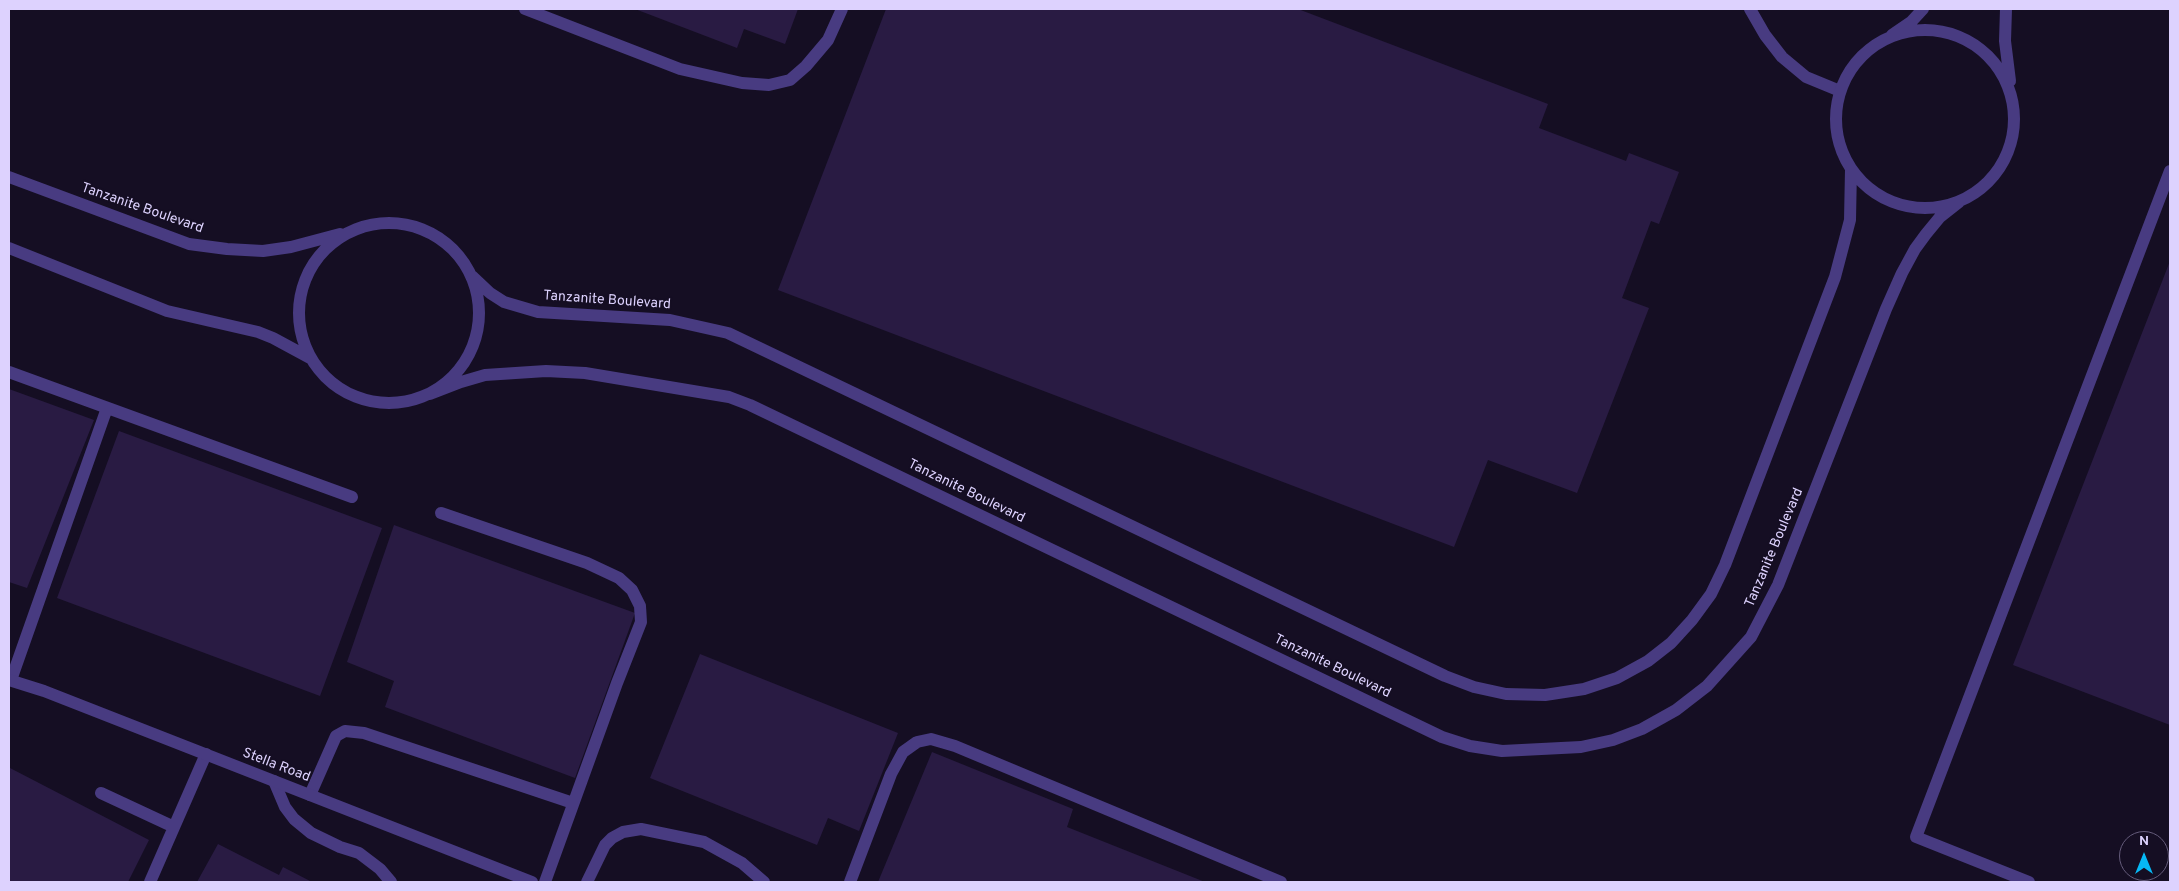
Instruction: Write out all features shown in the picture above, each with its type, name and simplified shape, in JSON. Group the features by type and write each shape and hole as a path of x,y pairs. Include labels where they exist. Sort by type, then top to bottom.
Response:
{"street":[{"path":"525,9 680,69 742,83 769,85 790,80 806,66 828,40 842,9"},
{"path":"1750,9 1765,35 1782,57 1806,77 1840,91"},
{"path":"1923,9 1911,22 1859,60 1847,76 1840,91 1836,113 1841,151 1861,182 1876,193 1902,205 1930,208 1959,202 1983,187 2001,166 2012,139 2015,115 2005,41 2006,9"},
{"path":"1886,39 1922,30 1958,36 1981,50 2000,70 2012,96"},
{"name":"Tanzanite Boulevard","path":"9,177 189,244 263,250 282,248 378,223 404,224 433,234 455,250 472,276 490,293 504,302 538,312 670,320 728,333 1445,676 1474,688 1506,694 1545,695 1584,689 1617,678 1648,661 1671,643 1692,620 1711,594 1725,565 1835,277 1850,220 1851,169"},
{"path":"2029,882 1916,837 2170,172"},
{"name":"Tanzanite Boulevard","path":"310,358 322,374 338,388 360,399 393,404 430,394 460,382 485,375 546,370 586,373 729,397 750,405 1442,737 1470,746 1502,751 1581,747 1613,740 1634,732 1676,710 1707,686 1751,637 1778,586 1886,309 1902,273 1915,249 1926,234 1940,217 1959,202"},
{"path":"310,358 300,328 299,302 309,270 329,245 356,228"},
{"path":"9,248 167,311 258,332 290,346 310,358"},
{"path":"430,394 460,371 475,343 480,305 472,276"},
{"path":"9,372 352,497"},
{"path":"10,680 107,408"},
{"path":"441,513 587,563 618,578 632,590 640,606 641,622 545,882"},
{"name":"Stella Road","path":"10,680 310,795 506,878 532,882"},
{"path":"310,795 336,736 345,730 364,733 573,803"},
{"path":"850,882 891,774 903,752 917,742 931,739 973,754 1281,882"},
{"path":"150,882 206,754"},
{"path":"274,781 285,807 305,828 311,833 340,847 359,853 380,869 391,882"},
{"path":"101,794 174,827"},
{"path":"587,882 605,845 612,838 623,832 641,829 704,842 742,863 764,882"}],"building":[{"path":"635,9 798,9 785,44 744,29 737,48"},
{"path":"886,9 1298,9 1548,104 1539,128 1626,161 1629,153 1679,172 1659,224 1651,221 1622,298 1649,308 1577,493 1488,460 1454,547 778,290"},
{"path":"2170,261 2170,725 2013,665"},
{"path":"9,389 94,420 27,588 9,582"},
{"path":"119,431 382,528 320,696 57,598"},
{"path":"394,525 635,613 575,778 385,707 394,681 347,662"},
{"path":"700,654 898,733 859,831 828,818 817,845 650,778"},
{"path":"932,752 1073,809 1067,827 1205,882 878,882"},
{"path":"10,768 149,840 128,882 9,882"},
{"path":"218,844 279,875 283,867 312,882 197,882"}]}
